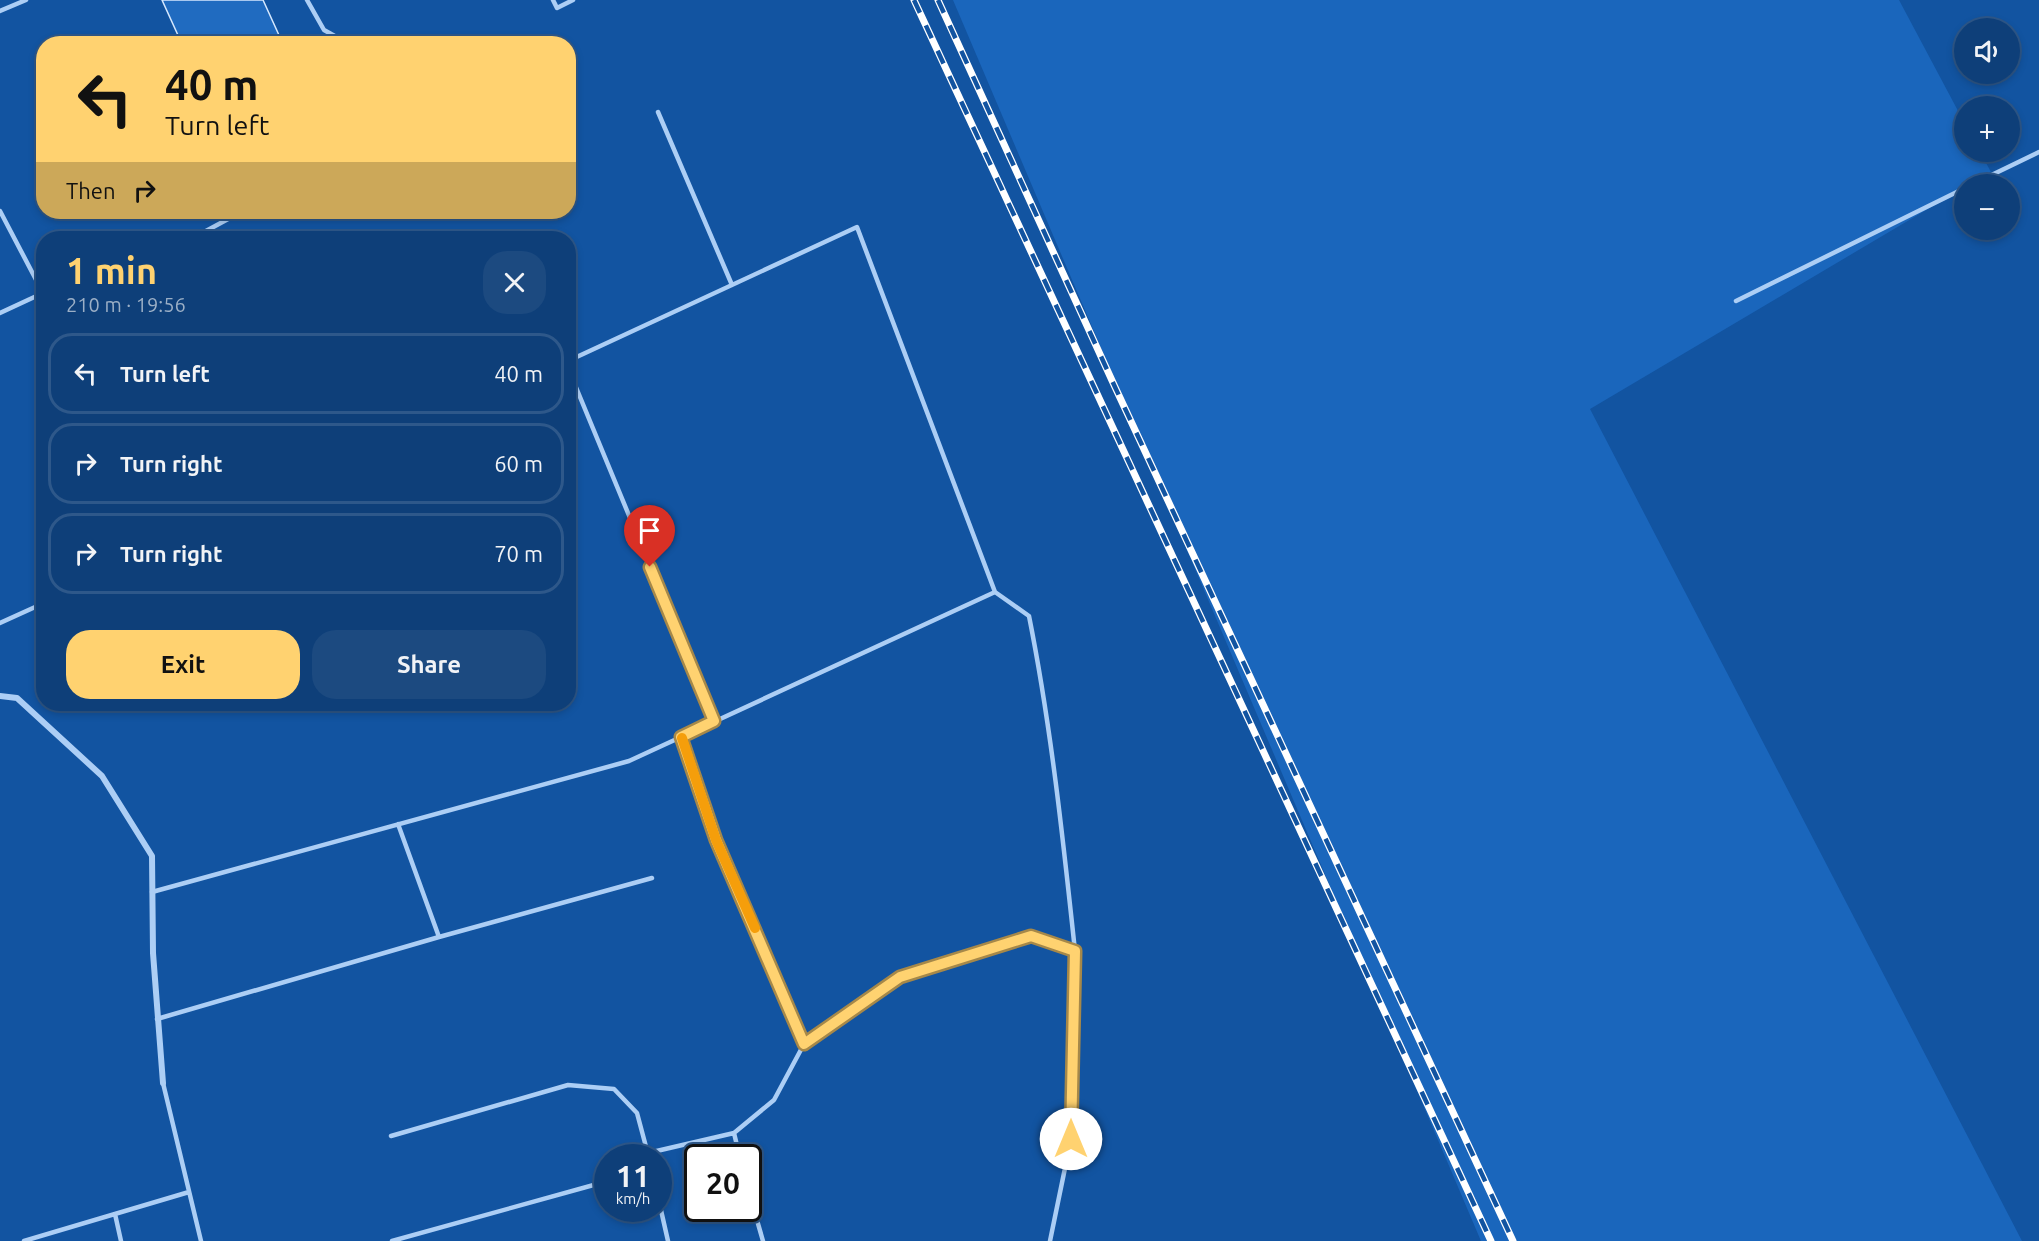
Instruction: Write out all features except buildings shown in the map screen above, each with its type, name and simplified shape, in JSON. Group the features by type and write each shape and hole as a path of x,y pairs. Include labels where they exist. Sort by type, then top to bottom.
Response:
{"street":[{"path":"0,696 17,698 102,776 152,856 157,1019 163,1083"}],"lane":[{"path":"0,11 26,0"},
{"path":"307,0 324,30 334,36"},
{"path":"553,0 557,8 573,0"},
{"path":"658,112 732,285"},
{"path":"1994,174 2039,152"},
{"path":"1736,301 1954,193"},
{"path":"0,211 36,280"},
{"path":"206,231 228,219"},
{"path":"576,357 857,227 995,592 1029,616 1042,681 1059,804 1075,951 1071,1139 1050,1241"},
{"path":"0,313 36,296"},
{"path":"576,387 714,721"},
{"path":"152,892 629,761 995,592"},
{"path":"0,623 36,607"},
{"path":"681,737 716,840 804,1044"},
{"path":"398,824 439,938"},
{"path":"157,1019 652,878"},
{"path":"672,1150 734,1133 774,1100 804,1044 900,977 1031,936 1075,951"},
{"path":"163,1083 201,1241"},
{"path":"391,1136 568,1085 614,1089 637,1113 646,1144"},
{"path":"734,1133 737,1144"},
{"path":"392,1241 594,1185"},
{"path":"24,1241 189,1192"},
{"path":"115,1214 121,1241"},
{"path":"664,1222 668,1241"},
{"path":"758,1222 763,1241"}],"shaded area":[{"path":"953,0 1899,0 1954,103 1954,162 1986,162 1991,172 1954,174 1954,194 1590,409 2022,1241 1481,1241"}],"railway":[{"path":"914,0 1491,1241"},
{"path":"938,0 1115,387 1513,1241"}],"slow traffic":[{"path":"682,738 716,840 755,928"}],"route":[{"path":"650,567 714,721 681,737 716,840 804,1044 900,977 1031,936 1075,951 1071,1139"}]}
